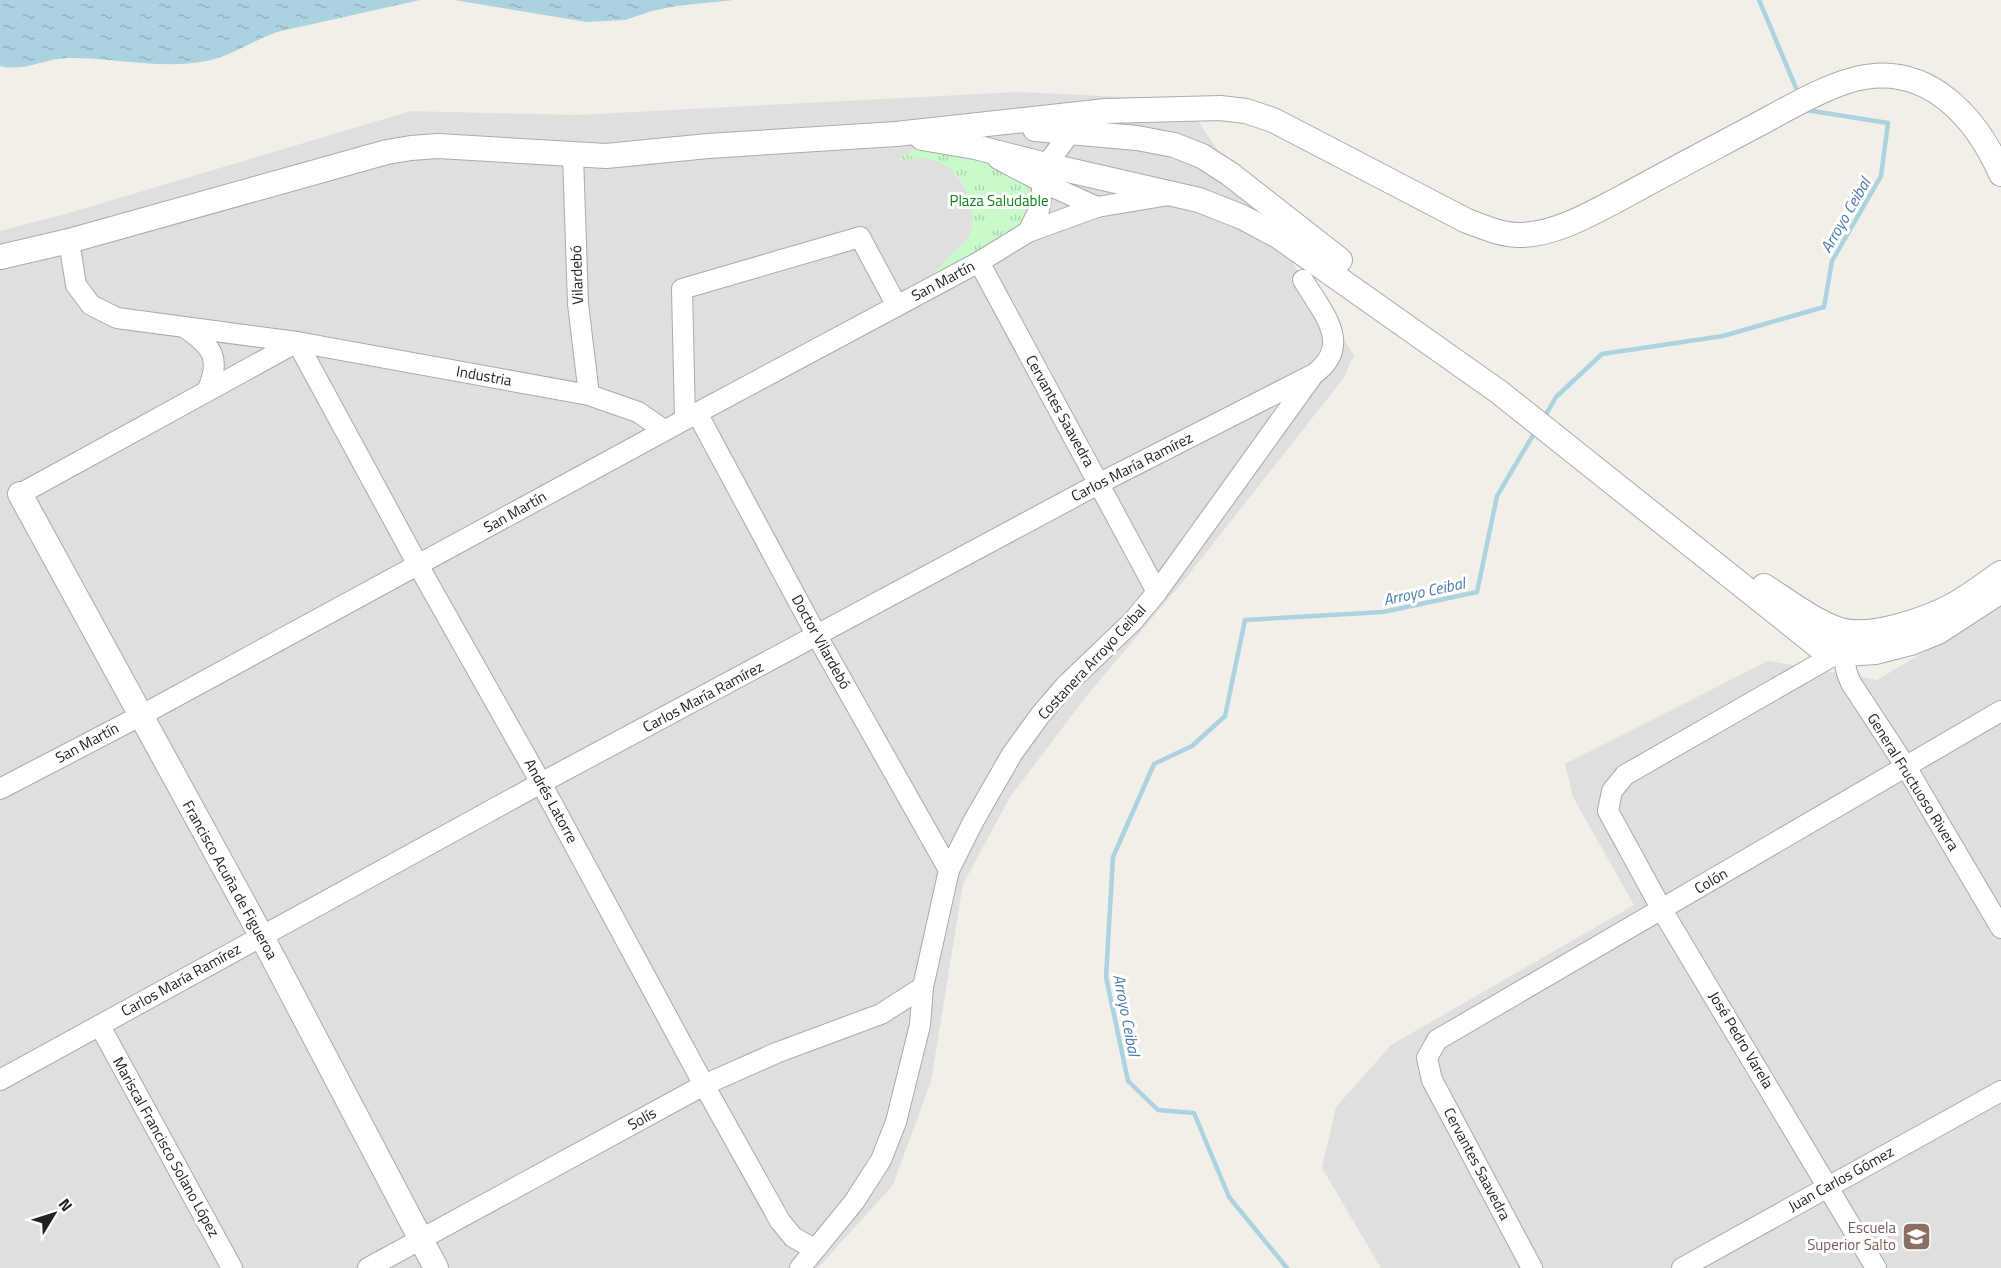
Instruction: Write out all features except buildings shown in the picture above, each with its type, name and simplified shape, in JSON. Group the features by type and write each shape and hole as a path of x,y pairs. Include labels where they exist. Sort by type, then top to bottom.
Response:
{"street":[{"path":"975,135 1106,111 1220,108 1246,111 1297,131 1467,221 1496,231 1520,235 1553,229 1588,215 1835,86 1865,77 1899,76 1925,83 1951,103 1974,126 2001,174"},
{"path":"1028,232 1039,210 1045,174 1071,132 1106,111"},
{"path":"0,257 69,241 387,152 411,148 438,146 606,156 708,146 896,134 975,135 1071,132 1137,138 1174,145 1202,156 1230,174 1436,335 1467,368"},
{"path":"975,135 1045,174 1097,207"},
{"name":"Vilardebó","path":"573,155 578,304 589,395"},
{"path":"1045,174 1199,200 1242,217 1278,236 1319,263 1429,344 1467,368 1670,528 1837,646 1876,652 1911,643 1938,632 2001,591"},
{"name":"San Martín","path":"0,789 140,716 664,430 979,262 1028,232 1097,207 1174,194"},
{"path":"691,416 682,289 860,237 897,306"},
{"name":"Industria","path":"69,241 76,285 91,305 117,318 297,342 589,395 638,412 664,430"},
{"name":"Cervantes Saavedra","path":"979,262 1157,592"},
{"name":"Carlos María Ramírez","path":"0,1080 261,935 1100,483 1314,374 1325,365 1332,354 1334,336 1303,280"},
{"path":"184,327 201,338 213,354 214,374 207,390"},
{"path":"20,494 297,342"},
{"name":"Andrés Latorre","path":"297,342 418,565 542,783 704,1085 780,1221 793,1237 814,1249"},
{"name":"Costanera Arroyo Ceibal","path":"800,1268 854,1202 881,1160 896,1122 917,1036 923,987 949,870 973,822 1012,754 1041,714 1066,685 1133,621 1157,592 1314,374"},
{"name":"Doctor Vilardebó","path":"691,416 949,870"},
{"name":"Francisco Acuña de Figueroa","path":"20,494 261,935 436,1268"},
{"path":"1670,528 1826,625 1837,646"},
{"path":"1837,646 1874,630 1904,624 1930,615 1954,604 2001,573"},
{"name":"José Pedro Varela","path":"1837,646 1785,683 1625,775 1612,791 1608,811 1662,910 1876,1268"},
{"name":"General Fructuoso Rivera","path":"1837,646 1851,682 1906,767 2001,928"},
{"name":"Colón","path":"1427,1058 1437,1040 2001,711"},
{"name":"Solís","path":"368,1268 704,1085 776,1053 881,1014 923,987"},
{"name":"Mariscal Francisco Solano López","path":"100,1026 232,1268"},
{"name":"Cervantes Saavedra","path":"1427,1058 1432,1080 1532,1268"},
{"name":"Juan Carlos Gómez","path":"1682,1268 2001,1091"}],"shaded area":[{"path":"1018,92 1184,100 1354,355 1343,379 1190,573 1085,698 1010,797 963,884 931,1081 893,1185 818,1268 0,1268 0,231 69,213 411,111 576,115"},
{"path":"2001,606 2001,1268 1381,1268 1322,1168 1336,1107 1391,1045 1634,905 1573,797 1565,764 1768,661 1877,680"}],"green space":[{"name":"Plaza Saludable","path":"916,148 975,156 1004,169 1024,184 1029,193 1029,207 1023,224 1008,237 932,279 939,266 962,246 970,233 971,205 957,176 943,164 932,160 897,160"}],"water":[{"path":"0,0 420,0 277,32 229,54 200,62 150,64 67,58 9,67 0,66"},
{"path":"454,0 734,0 676,6 625,20 587,22"}],"waterway":[{"name":"Arroyo Ceibal","path":"1759,0 1799,95"},
{"name":"Arroyo Ceibal","path":"1544,418 1556,397 1602,354 1723,336 1824,307 1832,261 1881,176 1888,123 1805,108"},
{"name":"Arroyo Ceibal","path":"1287,1268 1229,1197 1194,1113 1158,1110 1128,1081 1106,977 1113,857 1154,764 1192,746 1225,716 1245,620 1383,612 1477,592 1497,496 1536,430"}],"place":[{"name":"Escuela Superior Salto","path":"1917,1237"}]}
